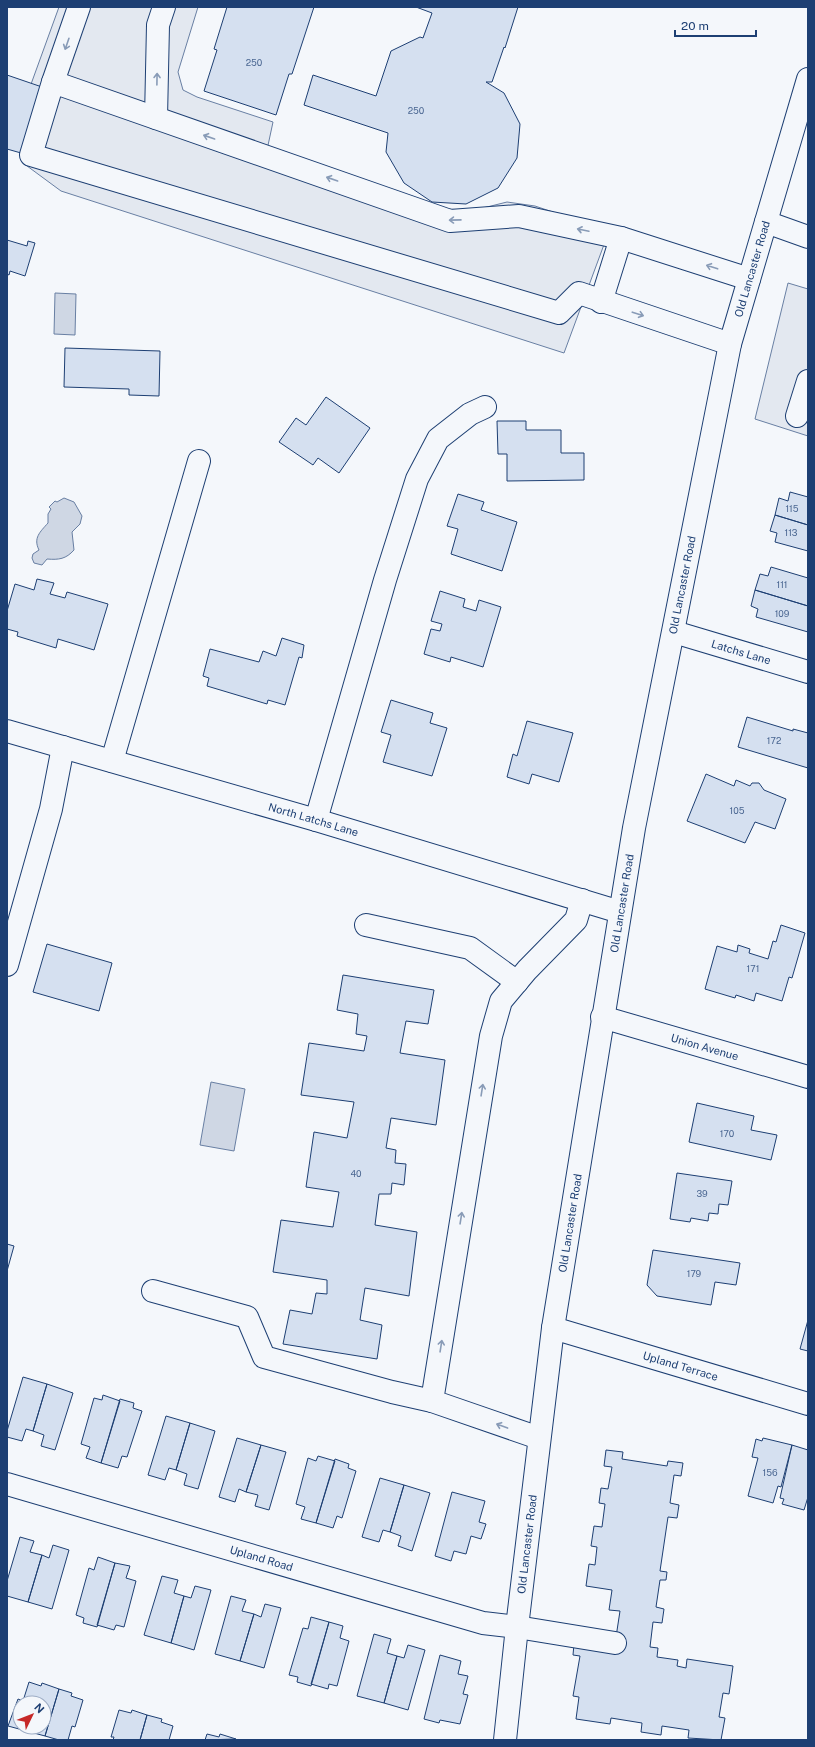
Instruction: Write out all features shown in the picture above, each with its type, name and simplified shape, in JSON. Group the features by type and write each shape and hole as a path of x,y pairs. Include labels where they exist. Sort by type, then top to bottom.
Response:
{"street":[{"path":"79,7 53,82 31,155 559,313 580,293 601,302 730,344"},
{"path":"156,118 158,25 164,7"},
{"path":"53,82 450,221 519,216 621,238 749,279"},
{"name":"Old Lancaster Road","path":"505,1740 553,1328 602,1017 634,828 730,344 807,87"},
{"path":"766,222 808,237"},
{"path":"601,302 621,238"},
{"path":"797,416 808,381"},
{"path":"316,820 385,580 416,479 438,439 470,414 485,407"},
{"path":"112,761 199,460"},
{"name":"Latchs Lane","path":"674,632 808,672"},
{"name":"North Latchs Lane","path":"7,731 316,820 620,912"},
{"path":"7,964 51,809 63,747"},
{"path":"432,1401 491,1036 501,1001 576,920 582,900"},
{"path":"366,925 470,948 517,982"},
{"name":"Union Avenue","path":"602,1017 808,1077"},
{"path":"153,1291 247,1317 264,1357 392,1392 432,1401 539,1438"},
{"name":"Upland Terrace","path":"553,1328 808,1404"},
{"name":"Upland Road","path":"7,1484 483,1623 615,1643"}],"shaded area":[{"path":"59,7 198,7 178,72 183,90 197,97 273,122 267,150 438,209 475,210 507,202 535,206 609,231 564,353 61,191 23,163 37,115 22,109"},
{"path":"788,283 808,289 808,436 755,419"},
{"path":"55,293 76,294 75,335 54,334"},
{"path":"64,498 74,502 82,516 80,524 72,532 74,550 62,558 47,559 42,565 34,563 32,558 33,554 39,550 37,546 38,535 48,523 48,514 51,509 49,507 55,501 57,502"},
{"path":"211,1082 245,1089 234,1151 200,1145"}],"building":[{"path":"227,7 314,7 292,74 289,74 276,115 204,91 217,50 214,49"},
{"path":"416,7 518,7 492,82 486,82 504,93 520,124 517,158 498,188 466,204 432,202 404,183 386,152 388,133 304,105 313,75 376,96 391,51 420,37 423,38 432,13"},
{"path":"7,75 42,87 21,153 7,149"},
{"path":"7,240 27,246 28,241 35,243 25,276 10,271 9,275 7,274"},
{"path":"65,348 160,351 159,396 129,395 129,389 64,387"},
{"path":"326,397 370,428 339,473 318,458 313,465 279,442 296,418 306,425"},
{"path":"497,421 526,421 526,430 561,430 561,453 584,453 584,480 507,481 507,454 498,454"},
{"path":"790,492 808,497 808,525 775,515 779,498 788,501"},
{"path":"458,494 484,502 481,510 517,522 502,571 451,554 458,529 447,526"},
{"path":"775,515 808,525 808,551 775,542 777,533 770,531"},
{"path":"771,567 808,578 808,606 755,590 760,574 768,576"},
{"path":"37,579 54,583 50,594 65,598 67,592 108,604 94,650 58,639 56,648 17,636 18,632 7,629 7,611 15,584 34,590"},
{"path":"755,590 808,606 808,632 756,617 758,609 751,606"},
{"path":"440,591 465,599 463,607 476,611 479,600 501,607 483,667 451,657 450,662 424,654 431,629 440,631 442,624 431,621"},
{"path":"282,638 304,645 302,658 299,657 285,705 268,700 267,704 207,686 209,678 203,676 210,649 259,662 263,651 276,656"},
{"path":"391,700 433,713 430,723 447,728 432,776 383,762 391,735 381,732"},
{"path":"747,717 793,731 793,729 808,733 808,768 738,747"},
{"path":"527,721 573,733 559,782 532,774 529,784 507,777 513,754 517,756"},
{"path":"706,774 734,786 736,780 750,786 752,783 759,783 764,790 786,799 775,829 755,822 745,843 687,821"},
{"path":"781,925 805,933 792,978 789,977 782,1001 756,993 754,1001 736,995 735,998 705,989 717,946 737,952 738,945 750,949 749,953 768,959 773,941 776,942"},
{"path":"47,944 112,963 99,1011 33,992"},
{"path":"343,975 434,990 428,1024 406,1021 400,1053 445,1060 436,1125 391,1118 386,1148 396,1150 395,1163 406,1164 404,1185 392,1183 391,1194 379,1194 375,1225 417,1232 409,1296 365,1288 360,1320 382,1325 377,1359 283,1344 290,1310 312,1314 316,1293 327,1294 327,1280 273,1272 281,1220 333,1227 339,1192 306,1187 314,1132 347,1138 354,1102 301,1095 309,1043 364,1051 367,1036 356,1034 358,1014 337,1010"},
{"path":"697,1103 754,1116 751,1130 777,1135 771,1160 689,1142"},
{"path":"677,1173 732,1181 728,1205 719,1204 718,1214 709,1213 708,1221 691,1218 690,1222 670,1219"},
{"path":"7,1244 14,1246 7,1271"},
{"path":"653,1250 740,1263 736,1285 715,1282 711,1305 657,1296 647,1285"},
{"path":"808,1320 808,1351 800,1349"},
{"path":"23,1377 47,1384 33,1431 26,1429 22,1441 7,1437 7,1431"},
{"path":"47,1384 73,1393 55,1450 41,1446 44,1435 33,1431"},
{"path":"103,1395 120,1401 101,1463 86,1458 90,1447 81,1444 94,1398 102,1400"},
{"path":"120,1399 134,1403 133,1408 142,1411 127,1457 122,1456 118,1468 101,1463"},
{"path":"166,1416 190,1423 176,1470 169,1468 165,1480 148,1475"},
{"path":"190,1423 215,1431 198,1489 184,1485 187,1474 176,1470"},
{"path":"237,1438 261,1445 246,1492 239,1489 235,1502 219,1497"},
{"path":"763,1438 792,1445 781,1487 778,1486 773,1503 748,1496 758,1458 752,1457 756,1439 762,1441"},
{"path":"261,1445 286,1452 269,1510 255,1506 258,1495 246,1492"},
{"path":"792,1445 808,1450 808,1497 804,1510 782,1504 784,1499 780,1498"},
{"path":"606,1450 623,1452 622,1459 667,1466 668,1461 683,1463 681,1476 674,1475 670,1503 679,1505 677,1518 668,1517 660,1571 667,1572 666,1580 660,1580 656,1607 664,1609 662,1623 653,1622 650,1647 658,1648 657,1657 678,1660 677,1666 686,1668 687,1659 733,1666 729,1694 723,1693 719,1717 725,1718 721,1740 688,1738 689,1730 662,1726 661,1735 641,1732 642,1723 611,1718 610,1724 576,1719 579,1697 573,1696 580,1656 573,1655 574,1644 614,1650 620,1611 609,1610 612,1590 586,1586 589,1564 595,1565 597,1547 591,1546 594,1526 602,1527 605,1504 599,1503 601,1488 608,1489 612,1467 604,1466"},
{"path":"318,1456 335,1461 316,1523 301,1519 305,1507 296,1504 308,1458 316,1461"},
{"path":"335,1459 349,1464 348,1468 356,1471 342,1518 337,1516 333,1528 316,1523"},
{"path":"380,1478 404,1485 390,1532 383,1530 379,1542 362,1537"},
{"path":"404,1485 430,1493 412,1551 398,1546 401,1536 390,1532"},
{"path":"452,1492 485,1501 479,1522 486,1524 481,1539 471,1536 466,1554 454,1551 451,1561 435,1556"},
{"path":"20,1537 34,1541 30,1552 42,1555 28,1602 7,1596 7,1581"},
{"path":"53,1545 69,1550 52,1609 28,1602 42,1555 49,1558"},
{"path":"98,1557 115,1563 97,1627 83,1623 84,1618 76,1615 89,1568 94,1570"},
{"path":"115,1563 130,1566 126,1578 136,1581 124,1627 116,1625 114,1630 97,1625"},
{"path":"162,1576 178,1580 174,1593 184,1596 171,1643 144,1635"},
{"path":"195,1586 211,1590 194,1650 171,1643 184,1596 191,1598"},
{"path":"231,1596 246,1600 242,1611 254,1614 240,1661 215,1654"},
{"path":"265,1604 281,1608 264,1668 240,1661 254,1614 261,1617"},
{"path":"311,1617 329,1622 311,1686 297,1682 298,1677 289,1675 303,1628 308,1629"},
{"path":"329,1622 343,1626 340,1638 349,1641 337,1686 329,1684 328,1689 311,1684"},
{"path":"374,1634 391,1639 387,1653 397,1656 384,1703 357,1696"},
{"path":"408,1645 425,1650 408,1710 384,1703 397,1656 404,1658"},
{"path":"440,1655 461,1661 458,1674 468,1676 463,1694 468,1695 460,1724 440,1720 439,1723 424,1719"},
{"path":"29,1682 41,1686 42,1683 59,1689 52,1712 52,1695 25,1695"},
{"path":"59,1689 72,1693 71,1696 83,1700 75,1727 72,1726 68,1740 59,1740 45,1736 52,1735 52,1712"},
{"path":"119,1710 131,1713 132,1710 147,1715 140,1740 113,1740 114,1737 111,1737"},
{"path":"12,1715 12,1727 8,1726"},
{"path":"147,1715 162,1719 161,1722 173,1726 169,1740 140,1740"},
{"path":"207,1734 219,1737 220,1734 236,1739 205,1740"}]}
